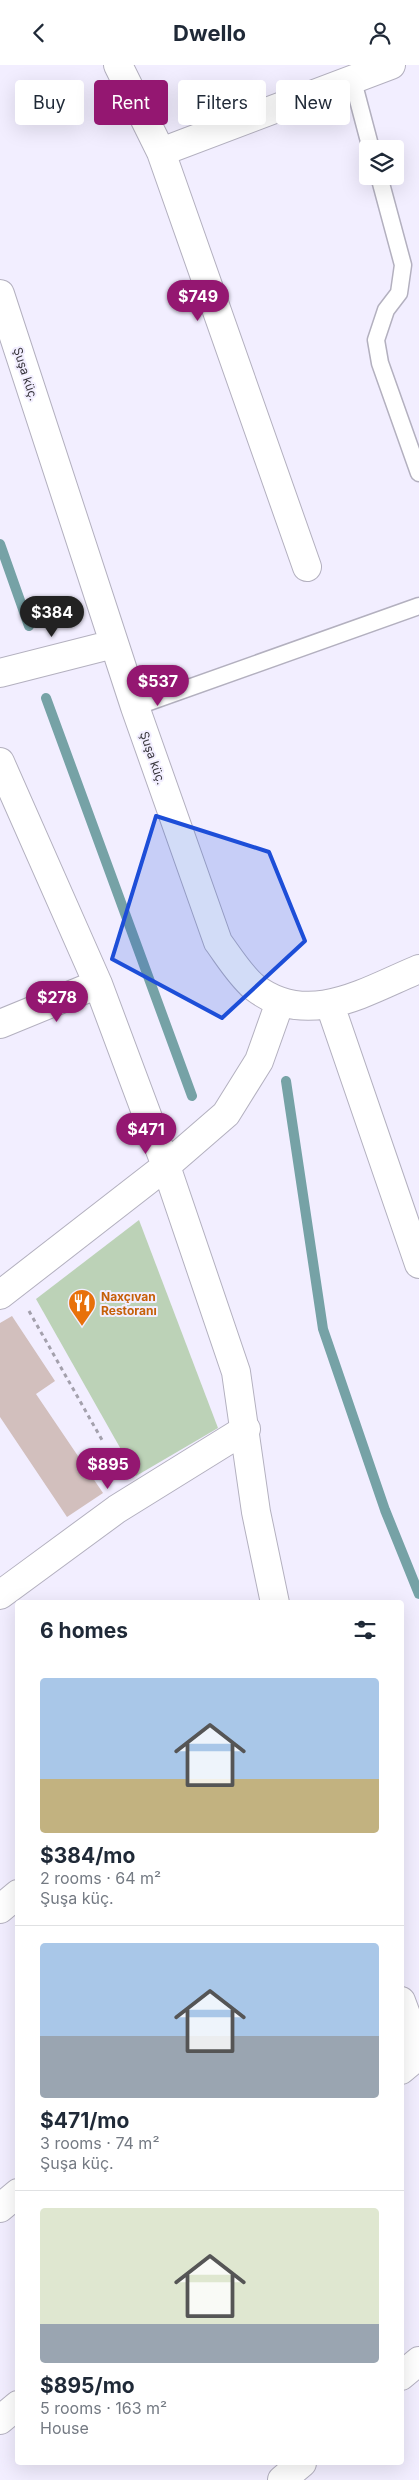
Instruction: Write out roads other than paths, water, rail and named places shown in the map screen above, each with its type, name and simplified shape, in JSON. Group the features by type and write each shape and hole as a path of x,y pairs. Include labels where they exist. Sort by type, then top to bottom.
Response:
{"street":[{"path":"118,65 161,152 307,567"},
{"path":"161,152 391,65"},
{"name":"Şuşa küç.","path":"0,294 135,707 218,942 239,971 254,987 280,1002 304,1007 330,1005 419,969"},
{"path":"0,673 114,644"},
{"path":"0,762 98,984 166,1166 236,1371 246,1429 256,1512 274,1600"},
{"path":"0,1024 98,984"},
{"path":"7,1290 166,1166 226,1113 259,1061 280,1002"},
{"path":"330,1005 419,1264"},
{"path":"0,1595 117,1509 246,1429"},
{"path":"0,1909 15,1896"},
{"path":"404,2009 419,2049"},
{"path":"404,2068 419,2055"},
{"path":"0,2208 15,2196"},
{"path":"404,2374 419,2361"},
{"path":"0,2420 15,2408"},
{"path":"282,2480 300,2465"}],"lane":[{"path":"352,81 368,140"},
{"path":"381,185 403,265 399,293 386,310 376,340 380,363 419,473"},
{"path":"135,707 419,606"}],"waterway":[{"path":"0,544 29,626"},
{"path":"46,698 192,1096"},
{"path":"286,1081 323,1329 385,1510 419,1594"}],"place":[{"name":"Naxçıvan Restoranı","path":"82,1327"}]}
